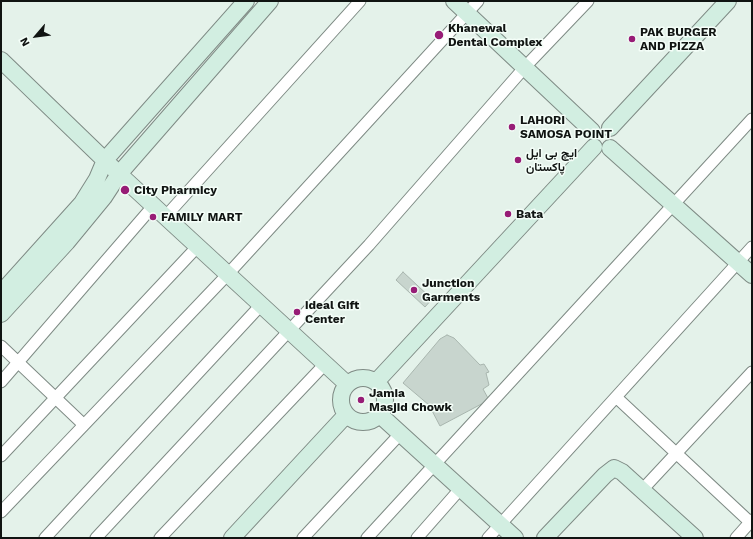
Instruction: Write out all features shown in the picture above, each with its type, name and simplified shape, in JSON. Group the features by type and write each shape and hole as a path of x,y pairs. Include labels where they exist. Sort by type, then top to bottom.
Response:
{"street":[{"path":"1,293 82,203 97,180 105,160 246,1"},
{"path":"1,314 68,242 104,197 119,174 270,1"},
{"path":"166,216 360,1"},
{"path":"454,1 525,68 593,139 600,150 610,148"},
{"path":"1,512 228,274 478,1"},
{"path":"96,538 370,245 525,68 588,1"},
{"path":"610,128 728,1"},
{"path":"1,60 119,174 347,384"},
{"path":"367,538 752,119"},
{"path":"376,382 593,139 598,126 610,128"},
{"path":"610,128 615,138 610,148"},
{"path":"610,148 752,275"},
{"path":"1,382 154,205"},
{"path":"1,456 198,246"},
{"path":"488,538 752,247"},
{"path":"45,538 261,305"},
{"path":"1,346 84,425"},
{"path":"160,538 324,364"},
{"path":"642,490 752,372"},
{"path":"363,378 376,382 384,394 385,401 380,415 367,422 359,422 346,415 340,401 341,394 347,384 356,379 363,378"},
{"path":"616,397 751,522 736,538"},
{"path":"232,538 346,415"},
{"path":"380,415 436,464 516,538"},
{"path":"303,538 401,433"},
{"path":"545,538 605,475 614,468 622,472 695,538"},
{"path":"416,538 461,488"}],"building":[{"name":"Junction Garments","path":"403,272 432,299 425,307 396,280"},
{"path":"447,335 454,338 480,365 484,364 489,372 486,373 489,385 483,389 489,400 440,426 429,405 403,383 440,339"}],"place":[{"name":"Khanewal Dental Complex","path":"439,35"},
{"name":"PAK BURGER AND PIZZA","path":"632,39"},
{"name":"LAHORI SAMOSA POINT","path":"512,127"},
{"name":"ایچ بی ایل پاکستان","path":"518,160"},
{"name":"City Pharmicy","path":"125,190"},
{"name":"Bata","path":"508,214"},
{"name":"FAMILY MART","path":"153,217"},
{"name":"Junction Garments","path":"414,290"},
{"name":"ideal Gift Center","path":"297,312"},
{"name":"Jamia Masjid Chowk","path":"361,400"}]}
